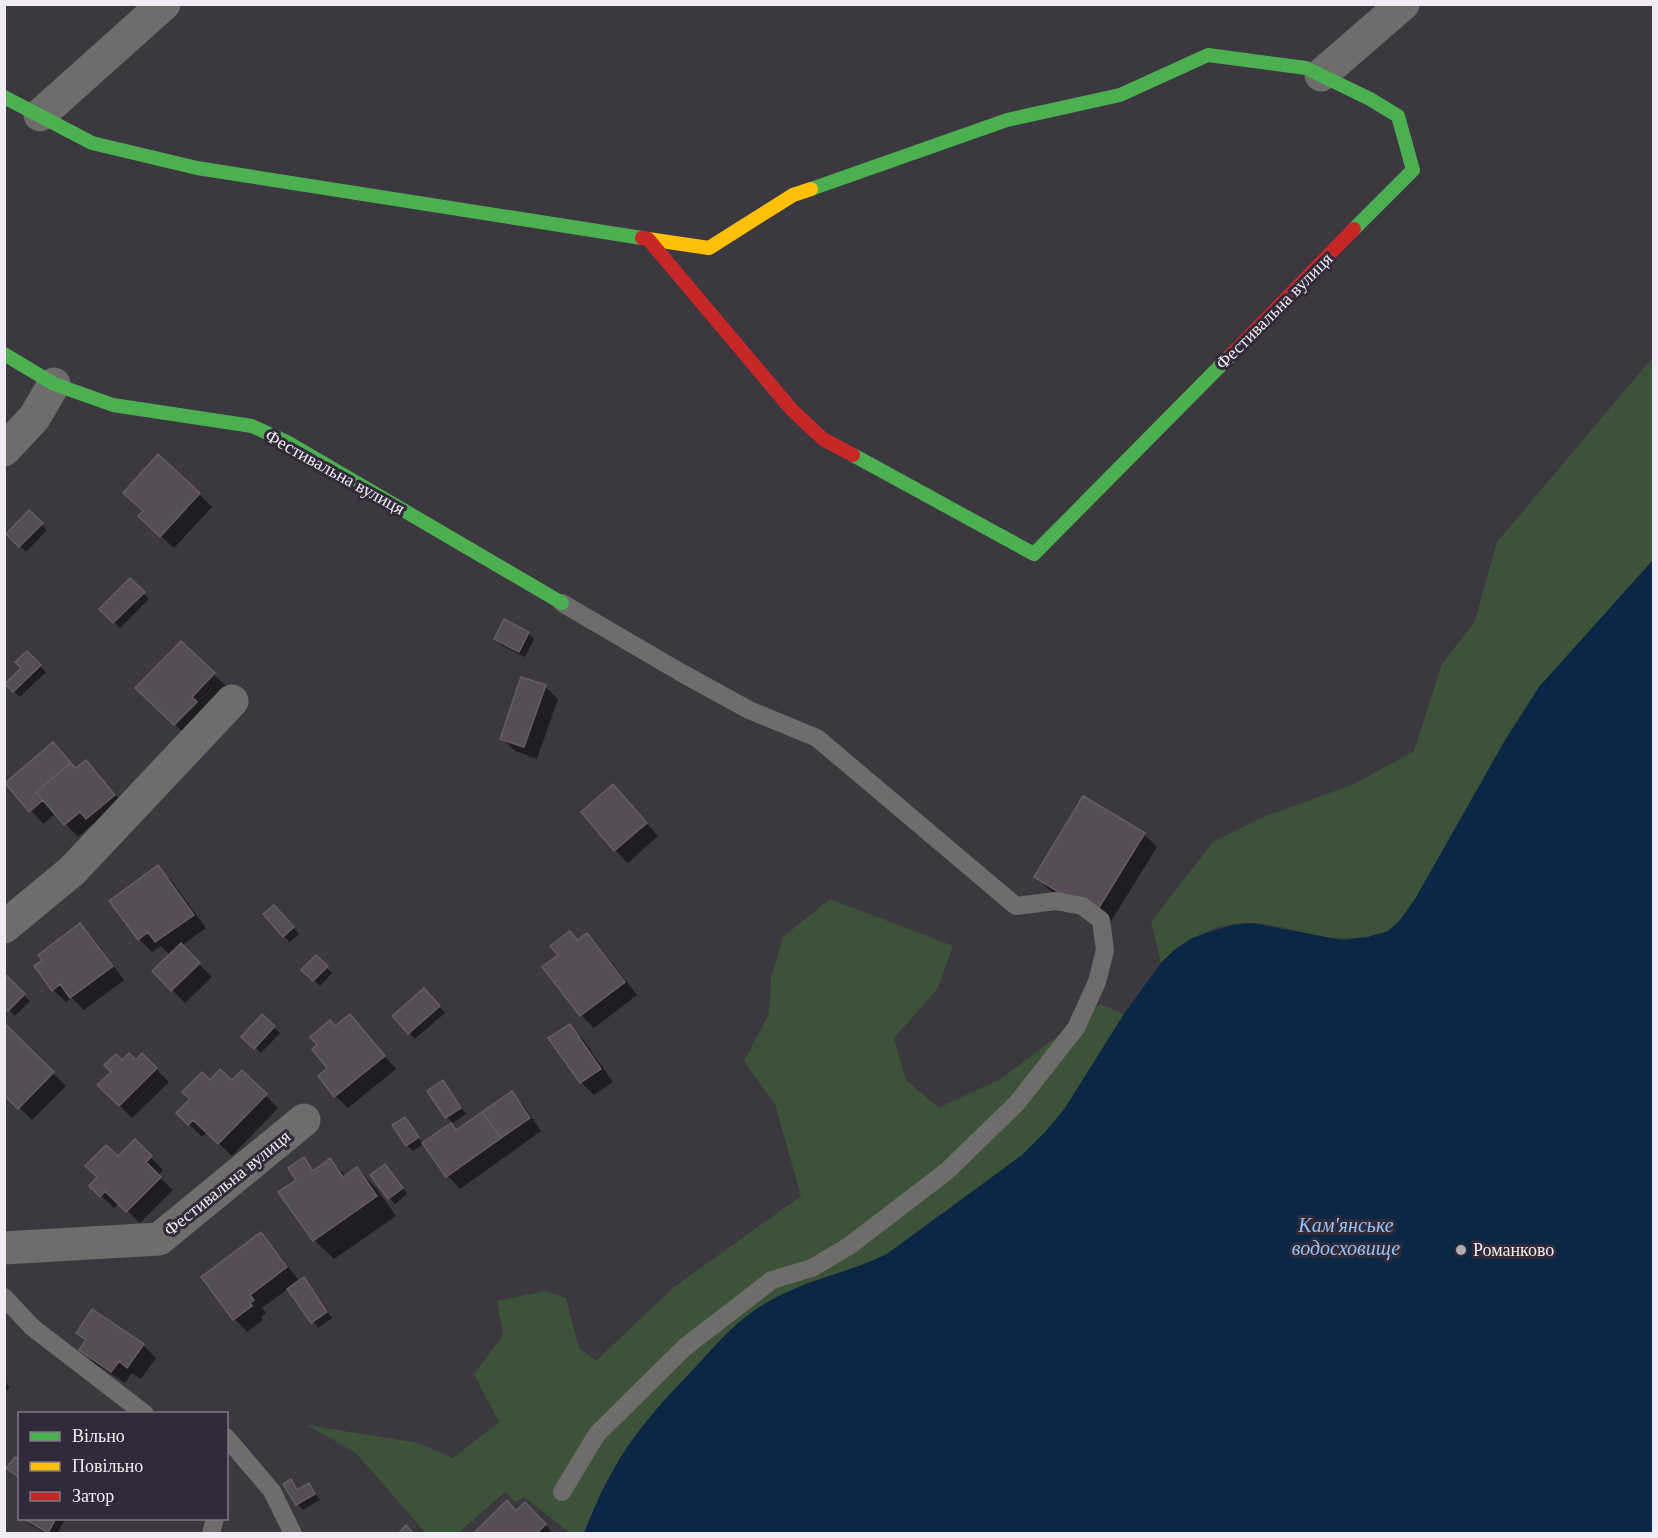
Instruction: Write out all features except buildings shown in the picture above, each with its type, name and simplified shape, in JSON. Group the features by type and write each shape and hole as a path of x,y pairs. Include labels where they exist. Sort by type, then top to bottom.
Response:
{"street":[{"path":"40,115 164,4"},
{"path":"1321,75 1403,4"},
{"name":"Фестивальна вулиця","path":"4,97 92,143 197,168 709,248 793,195 1007,120 1120,94 1208,55 1306,68 1370,99 1398,116 1413,170 1034,555 824,439 792,410 648,239"},
{"name":"Фестивальна вулиця","path":"4,354 54,384 113,405 252,426 287,442 562,603"},
{"path":"4,450 34,418 54,384"},
{"path":"4,927 72,871 232,701"},
{"name":"Фестивальна вулиця","path":"4,1248 159,1239 304,1120"}],"lane":[{"path":"562,603 749,710 817,738 1016,906 1056,901 1082,906 1101,920 1105,950 1097,982 1076,1028 1017,1103 947,1171 849,1246 812,1268 772,1280 685,1347 597,1434 562,1492"},
{"path":"4,1297 32,1327 144,1412"},
{"path":"228,1439 272,1491 293,1533"}],"green space":[{"path":"1653,357 1653,560 1539,687 1504,742 1415,899 1400,921 1385,932 1358,938 1327,937 1252,923 1227,925 1191,940 1161,963 1151,922 1213,842 1261,818 1354,784 1414,751 1442,664 1475,621 1497,542"},
{"path":"830,899 953,946 938,988 894,1038 906,1080 939,1108 1002,1078 1100,1004 1124,1014 1065,1108 1046,1132 1022,1155 887,1254 866,1265 806,1283 761,1306 662,1402 620,1458 600,1494 584,1533 570,1533 524,1497 516,1502 505,1492 458,1533 426,1533 356,1453 307,1425 418,1443 453,1458 499,1422 474,1374 503,1335 497,1301 545,1291 566,1298 579,1348 596,1361 674,1287 801,1196 775,1104 744,1061 769,1014 771,978 783,937"}],"water":[{"name":"Кам'янське водосховище","path":"1653,560 1653,1533 584,1533 609,1478 637,1433 729,1331 776,1297 887,1254 1022,1155 1065,1108 1124,1014 1161,963 1174,950 1192,938 1212,931 1252,923 1342,940 1368,937 1388,931 1400,920 1415,899 1504,742 1539,687"}],"traffic: fast":[{"path":"811,189 1007,120 1120,95 1208,55 1306,68 1370,99 1398,116 1413,170 1354,229"},
{"path":"4,97 92,143 197,168 642,238"},
{"path":"4,354 54,384 113,405 252,426 287,442 562,603"},
{"path":"853,455 1034,554 1231,355"}],"traffic: slow":[{"path":"648,239 709,248 793,195 811,189"}],"traffic: jam":[{"path":"1231,355 1354,229"},
{"path":"642,238 648,239 792,410 823,439 853,455"}],"place":[{"name":"Романково","path":"1461,1250"}]}
